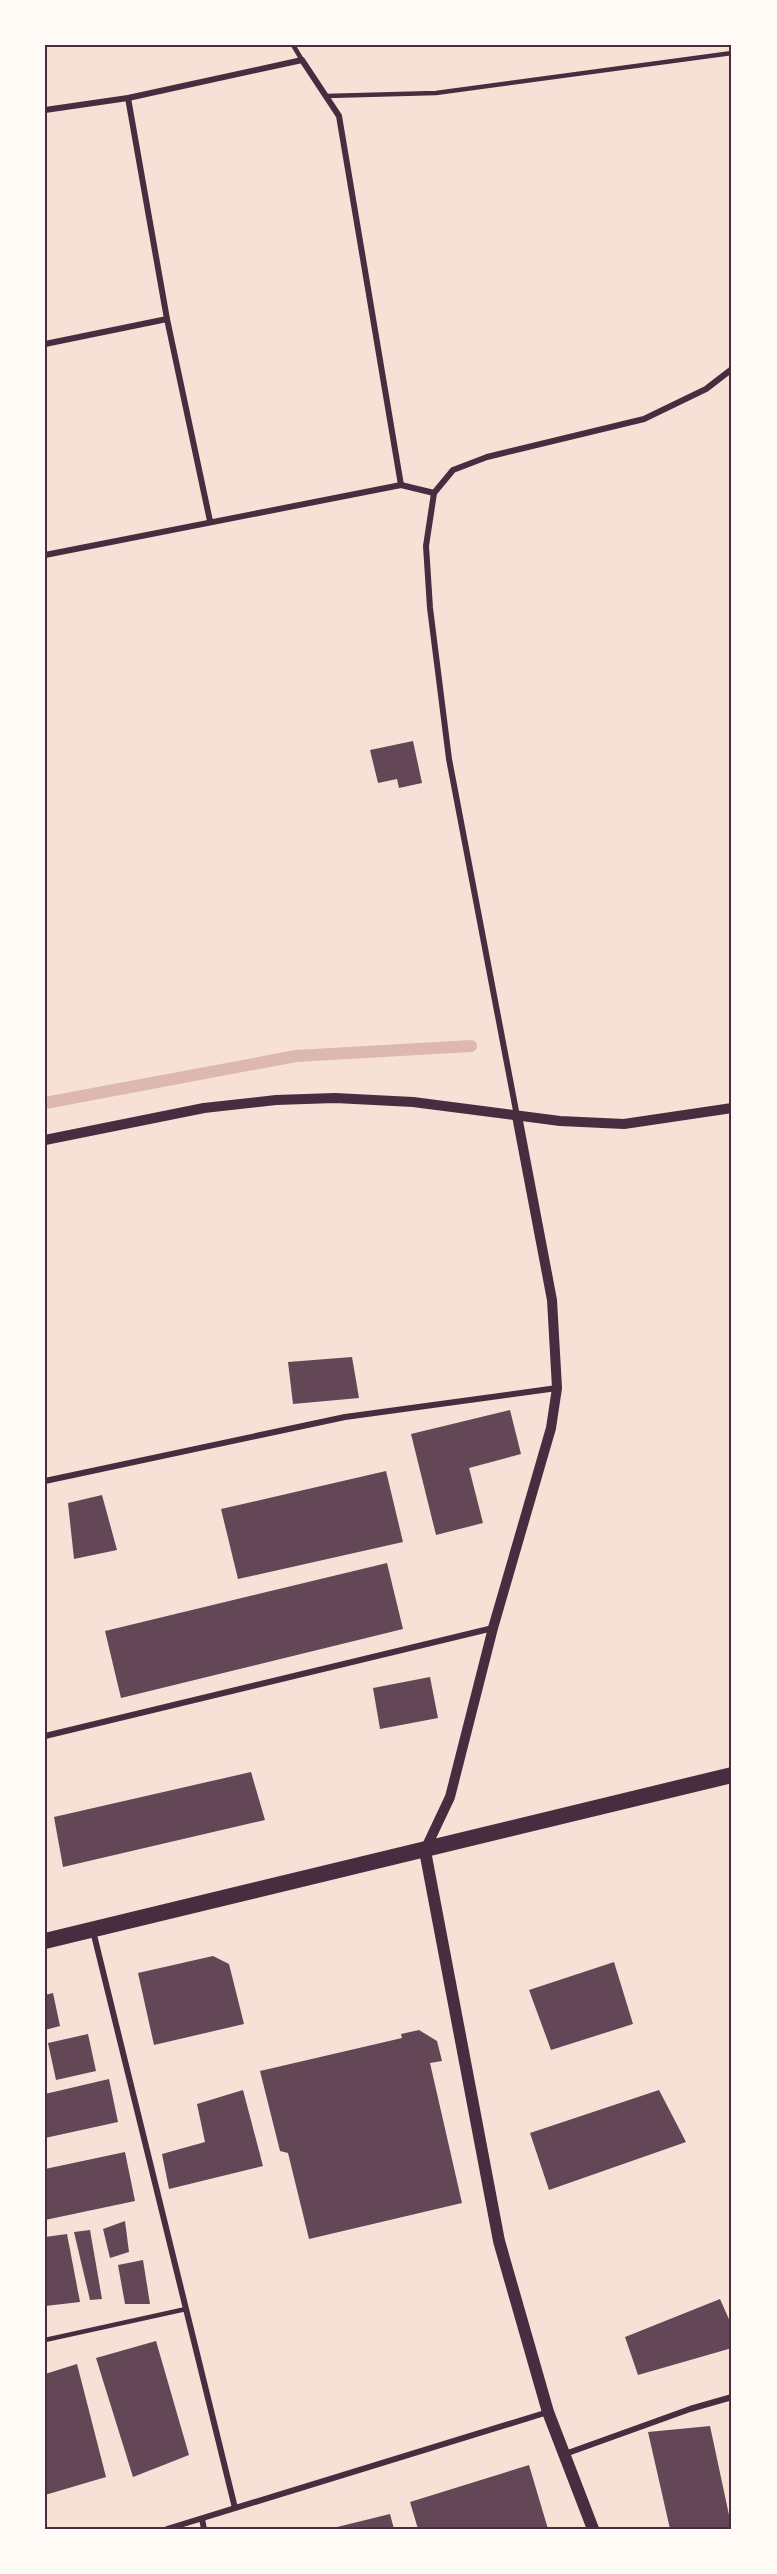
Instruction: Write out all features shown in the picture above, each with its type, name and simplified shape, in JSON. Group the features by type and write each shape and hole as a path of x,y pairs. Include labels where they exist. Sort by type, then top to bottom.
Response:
{"highway":[{"path":"45,1941 732,1775"}],"main road":[{"path":"425,1851 499,2241 548,2412 594,2529"}],"street":[{"path":"45,110 128,98 302,60 339,116 401,485"},
{"path":"128,98 167,319 210,521"},
{"path":"45,344 167,319"},
{"path":"425,1851 450,1797 493,1628 551,1428 557,1388 552,1300 449,759 430,608 426,546 434,493 453,470 487,457 644,419 706,389 732,369"},
{"path":"45,555 401,485 434,493"},
{"path":"45,1140 204,1108 276,1100 335,1098 402,1102 516,1116 624,1124 732,1108"},
{"path":"45,1481 345,1417 557,1388"},
{"path":"45,1736 493,1628"},
{"path":"93,1929 235,2508"},
{"path":"565,2454 732,2397"},
{"path":"167,2529 548,2412"},
{"path":"202,2519 204,2529"}],"lane":[{"path":"293,45 302,60"},
{"path":"326,96 436,93 732,53"},
{"path":"45,2340 186,2309"}],"building":[{"path":"413,741 422,783 399,788 397,779 378,783 370,750"},
{"path":"352,1357 359,1398 293,1404 288,1362"},
{"path":"510,1410 521,1454 469,1468 483,1523 436,1535 411,1434"},
{"path":"386,1471 403,1542 238,1579 221,1509"},
{"path":"102,1495 117,1550 74,1559 68,1503"},
{"path":"387,1563 403,1629 121,1698 105,1631"},
{"path":"430,1677 438,1718 380,1729 373,1688"},
{"path":"251,1772 265,1820 63,1867 54,1817"},
{"path":"213,1956 229,1964 244,2024 154,2045 138,1973"},
{"path":"614,1962 633,2024 551,2050 529,1990"},
{"path":"53,1993 60,2026 45,2030 45,1995"},
{"path":"419,2030 437,2041 442,2061 430,2063 462,2203 309,2239 288,2153 280,2151 260,2071 402,2038 401,2034"},
{"path":"88,2034 96,2071 56,2080 48,2043"},
{"path":"109,2079 118,2122 45,2138 45,2094"},
{"path":"243,2090 263,2166 169,2189 162,2154 205,2142 197,2104"},
{"path":"659,2090 686,2142 549,2190 530,2133"},
{"path":"125,2152 135,2201 45,2220 45,2169"},
{"path":"125,2221 129,2252 110,2258 103,2229"},
{"path":"90,2230 102,2299 90,2300 74,2232"},
{"path":"67,2234 80,2302 45,2306 45,2237"},
{"path":"143,2260 150,2304 125,2304 118,2265"},
{"path":"720,2299 732,2326 732,2348 638,2375 625,2337"},
{"path":"156,2341 189,2455 133,2477 96,2358"},
{"path":"77,2364 106,2477 45,2495 45,2374"},
{"path":"710,2426 732,2529 670,2529 648,2432"},
{"path":"529,2465 548,2529 418,2529 410,2502"},
{"path":"390,2514 394,2529 333,2529 333,2528"}],"waterway":[{"path":"45,1103 296,1056 471,1046"}]}
